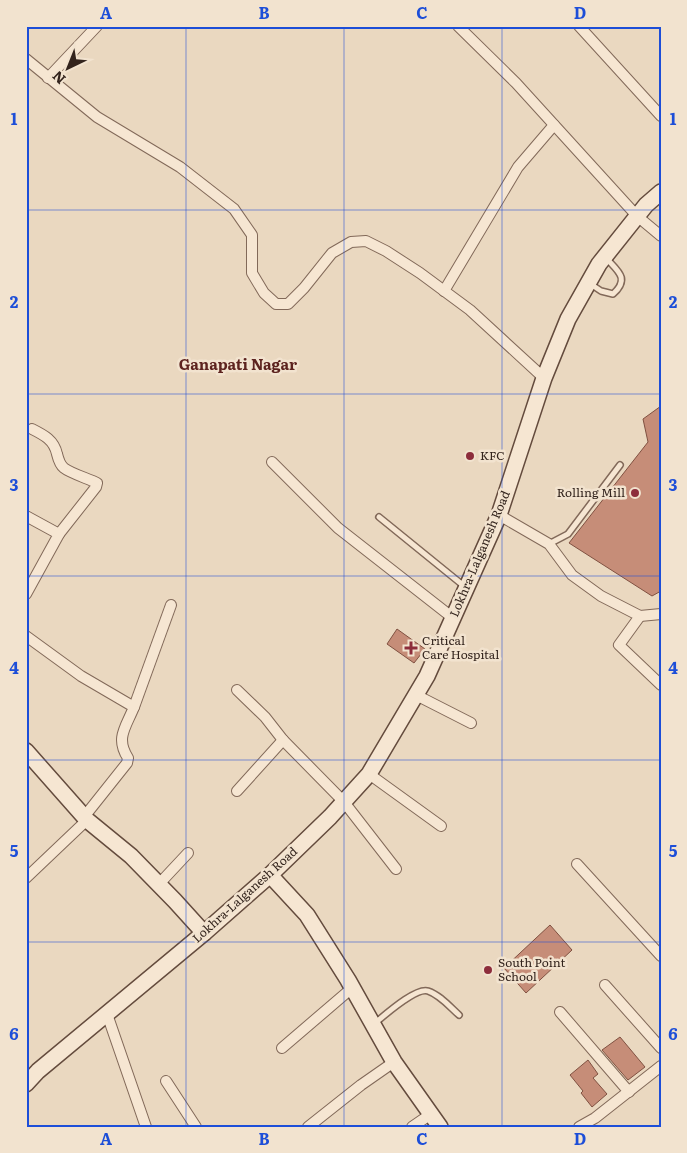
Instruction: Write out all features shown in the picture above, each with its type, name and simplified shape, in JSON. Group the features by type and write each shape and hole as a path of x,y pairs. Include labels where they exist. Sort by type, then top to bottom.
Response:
{"main road":[{"name":"Lokhra-Lalganesh Road","path":"26,1084 38,1071 204,933 270,875 344,802 369,774 427,676 499,515 544,378 568,319 604,257 646,205 661,192"},
{"path":"26,751 85,819 131,856 204,933"},
{"path":"270,875 306,915 352,988 394,1062 435,1120"}],"street":[{"path":"48,78 97,26"},
{"path":"458,26 516,84 637,216 661,236"},
{"path":"580,26 661,116"},
{"path":"26,60 97,117 180,167 234,210 252,235 252,274 264,293 276,304 288,304 304,288 332,253 351,242 366,241 393,255 470,310 544,378"},
{"path":"444,291 518,167 554,125"},
{"path":"26,594 59,534 86,501 97,483 64,468 58,459 51,440 45,435 32,430"},
{"path":"272,462 338,528 453,618"},
{"path":"499,515 549,544 572,576 601,596 640,616 661,614"},
{"path":"26,516 59,534"},
{"path":"26,878 85,819 127,763 128,760 121,740 171,605"},
{"path":"640,616 619,645 661,685"},
{"path":"26,636 81,676 134,707"},
{"path":"237,690 344,802 396,868"},
{"path":"416,695 471,722"},
{"path":"237,791 283,740"},
{"path":"369,774 441,826"},
{"path":"159,884 188,852"},
{"path":"577,864 661,956"},
{"path":"605,985 661,1048"},
{"path":"282,1048 352,988"},
{"path":"560,1012 629,1092"},
{"path":"106,1014 146,1127"},
{"path":"308,1127 361,1085 394,1062"},
{"path":"579,1127 595,1118 661,1066"},
{"path":"166,1081 196,1127"},
{"path":"412,1127 435,1120"}],"lane":[{"path":"588,283 608,294 613,294 619,289 622,276 604,257"},
{"path":"549,544 568,534 620,465"},
{"path":"379,518 467,588"},
{"path":"373,1025 416,992 426,990 436,994 459,1015"}],"building":[{"name":"Rolling Mill","path":"661,406 661,591 652,596 569,543 648,442 643,419"},
{"path":"397,629 425,649 414,663 387,644"},
{"path":"550,925 572,950 526,993 504,968"},
{"path":"620,1037 645,1067 628,1080 602,1050"},
{"path":"588,1060 598,1074 593,1078 607,1094 592,1107 581,1093 583,1091 570,1075"}],"place":[{"name":"KFC","path":"470,456"},
{"name":"Rolling Mill","path":"635,493"},
{"name":"Critical Care Hospital","path":"411,648"},
{"name":"South Point School","path":"488,970"}],"district":[{"name":"Ganapati Nagar","path":"238,365"}]}
